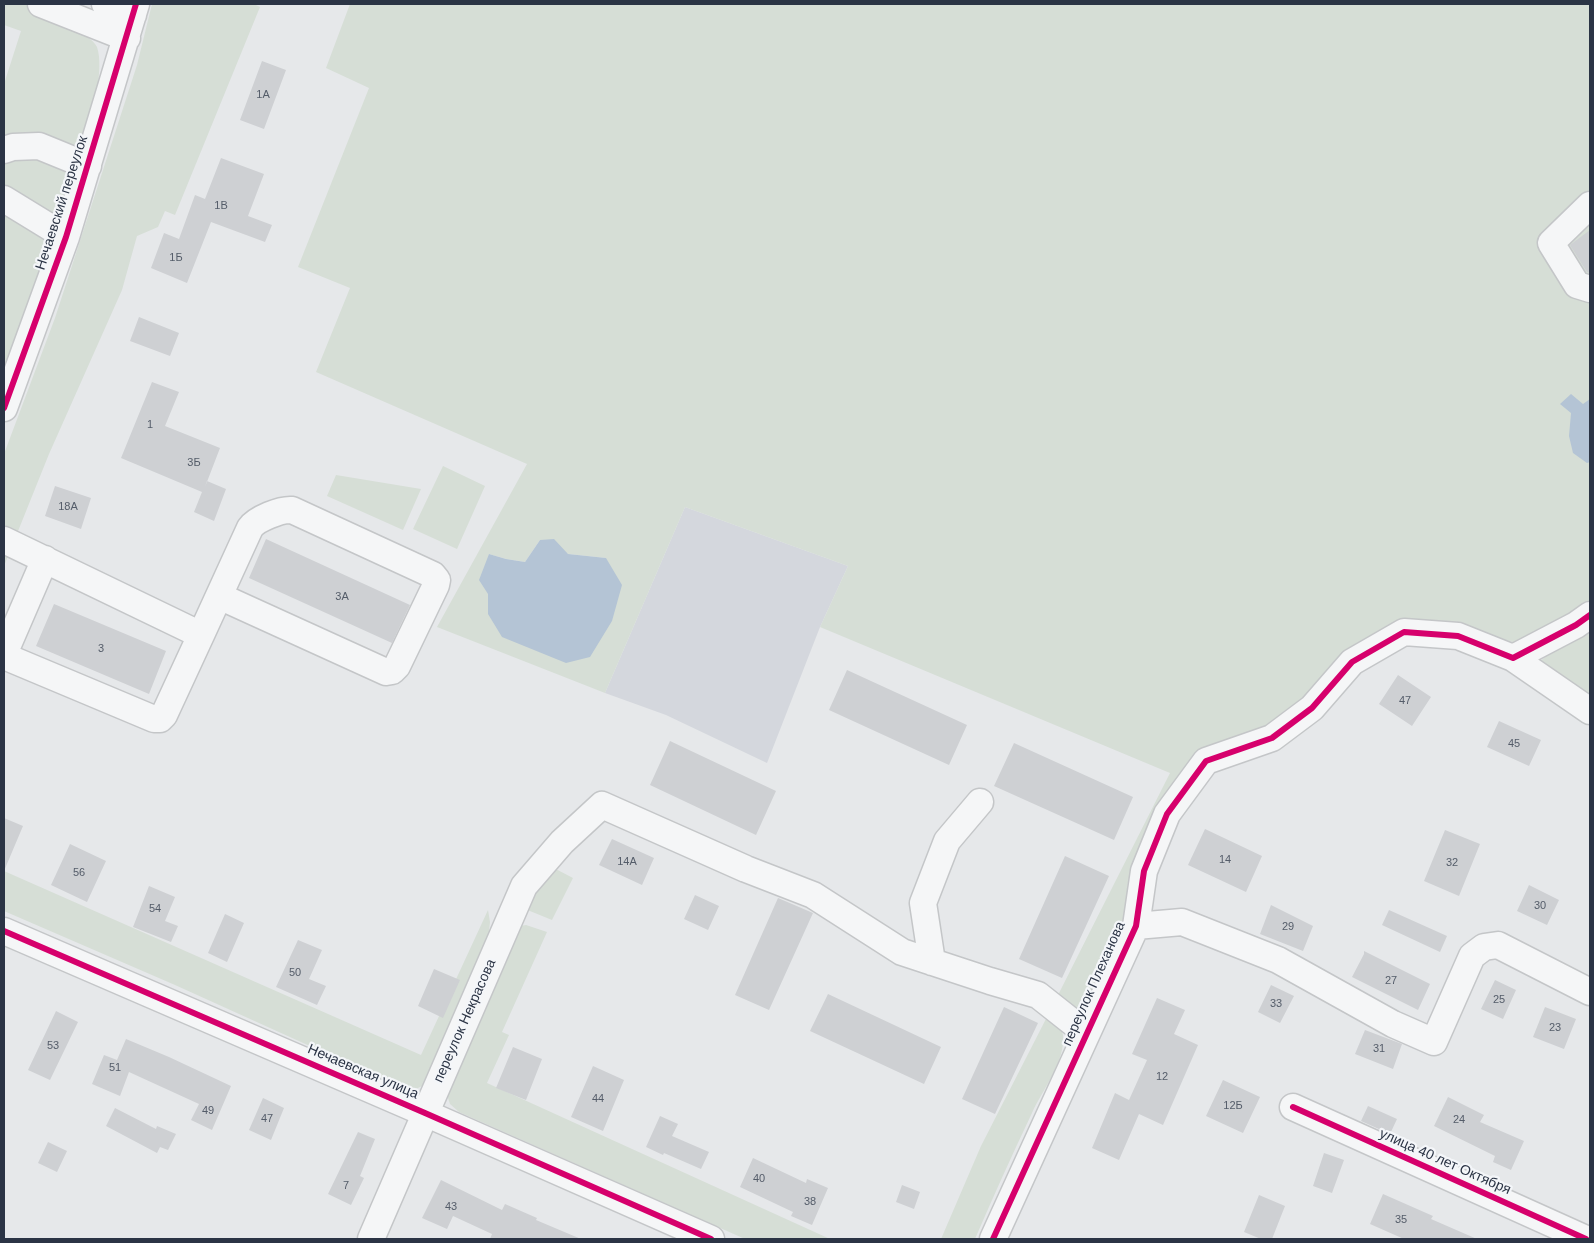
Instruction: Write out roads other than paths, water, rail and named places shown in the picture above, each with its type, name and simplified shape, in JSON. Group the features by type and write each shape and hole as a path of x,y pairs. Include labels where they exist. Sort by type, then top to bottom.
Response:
{"street":[{"path":"41,4 132,19"},
{"path":"105,4 132,19"},
{"name":"Нечаевский переулок","path":"4,408 13,354 66,237 132,19"},
{"path":"4,150 13,147 39,146 88,166"},
{"path":"4,199 66,237"},
{"path":"1590,205 1551,243 1578,285 1590,289"},
{"path":"44,559 7,647 7,654 11,659 154,719 160,719 164,715 219,596 253,524 286,510 292,510 433,575 437,580 397,666 392,671 386,672 219,596"},
{"path":"4,540 201,635"},
{"path":"1513,658 1576,625 1590,615"},
{"name":"переулок Плеханова","path":"993,1239 1136,926 1144,871 1167,814 1206,762 1272,738 1312,708 1352,662 1404,632 1458,636 1513,658 1590,711"},
{"path":"980,802 947,841 923,903 932,962 1038,996 1086,1033"},
{"name":"переулок Некрасова","path":"371,1239 524,886 562,842 602,805 746,869 813,896 902,952 932,962"},
{"path":"1136,926 1182,922 1278,960 1385,1019 1434,1042 1472,956 1484,947 1498,945 1590,992"},
{"name":"Нечаевская улица","path":"4,931 711,1239"},
{"name":"улица 40 лет Октября","path":"1293,1107 1586,1239"}],"water":[{"path":"1571,394 1583,404 1590,399 1590,462 1587,463 1573,453 1569,436 1571,413 1560,404"},
{"path":"554,539 568,554 606,558 622,585 612,621 590,657 566,663 502,637 488,614 488,594 479,580 489,554 525,562 540,540"}]}
